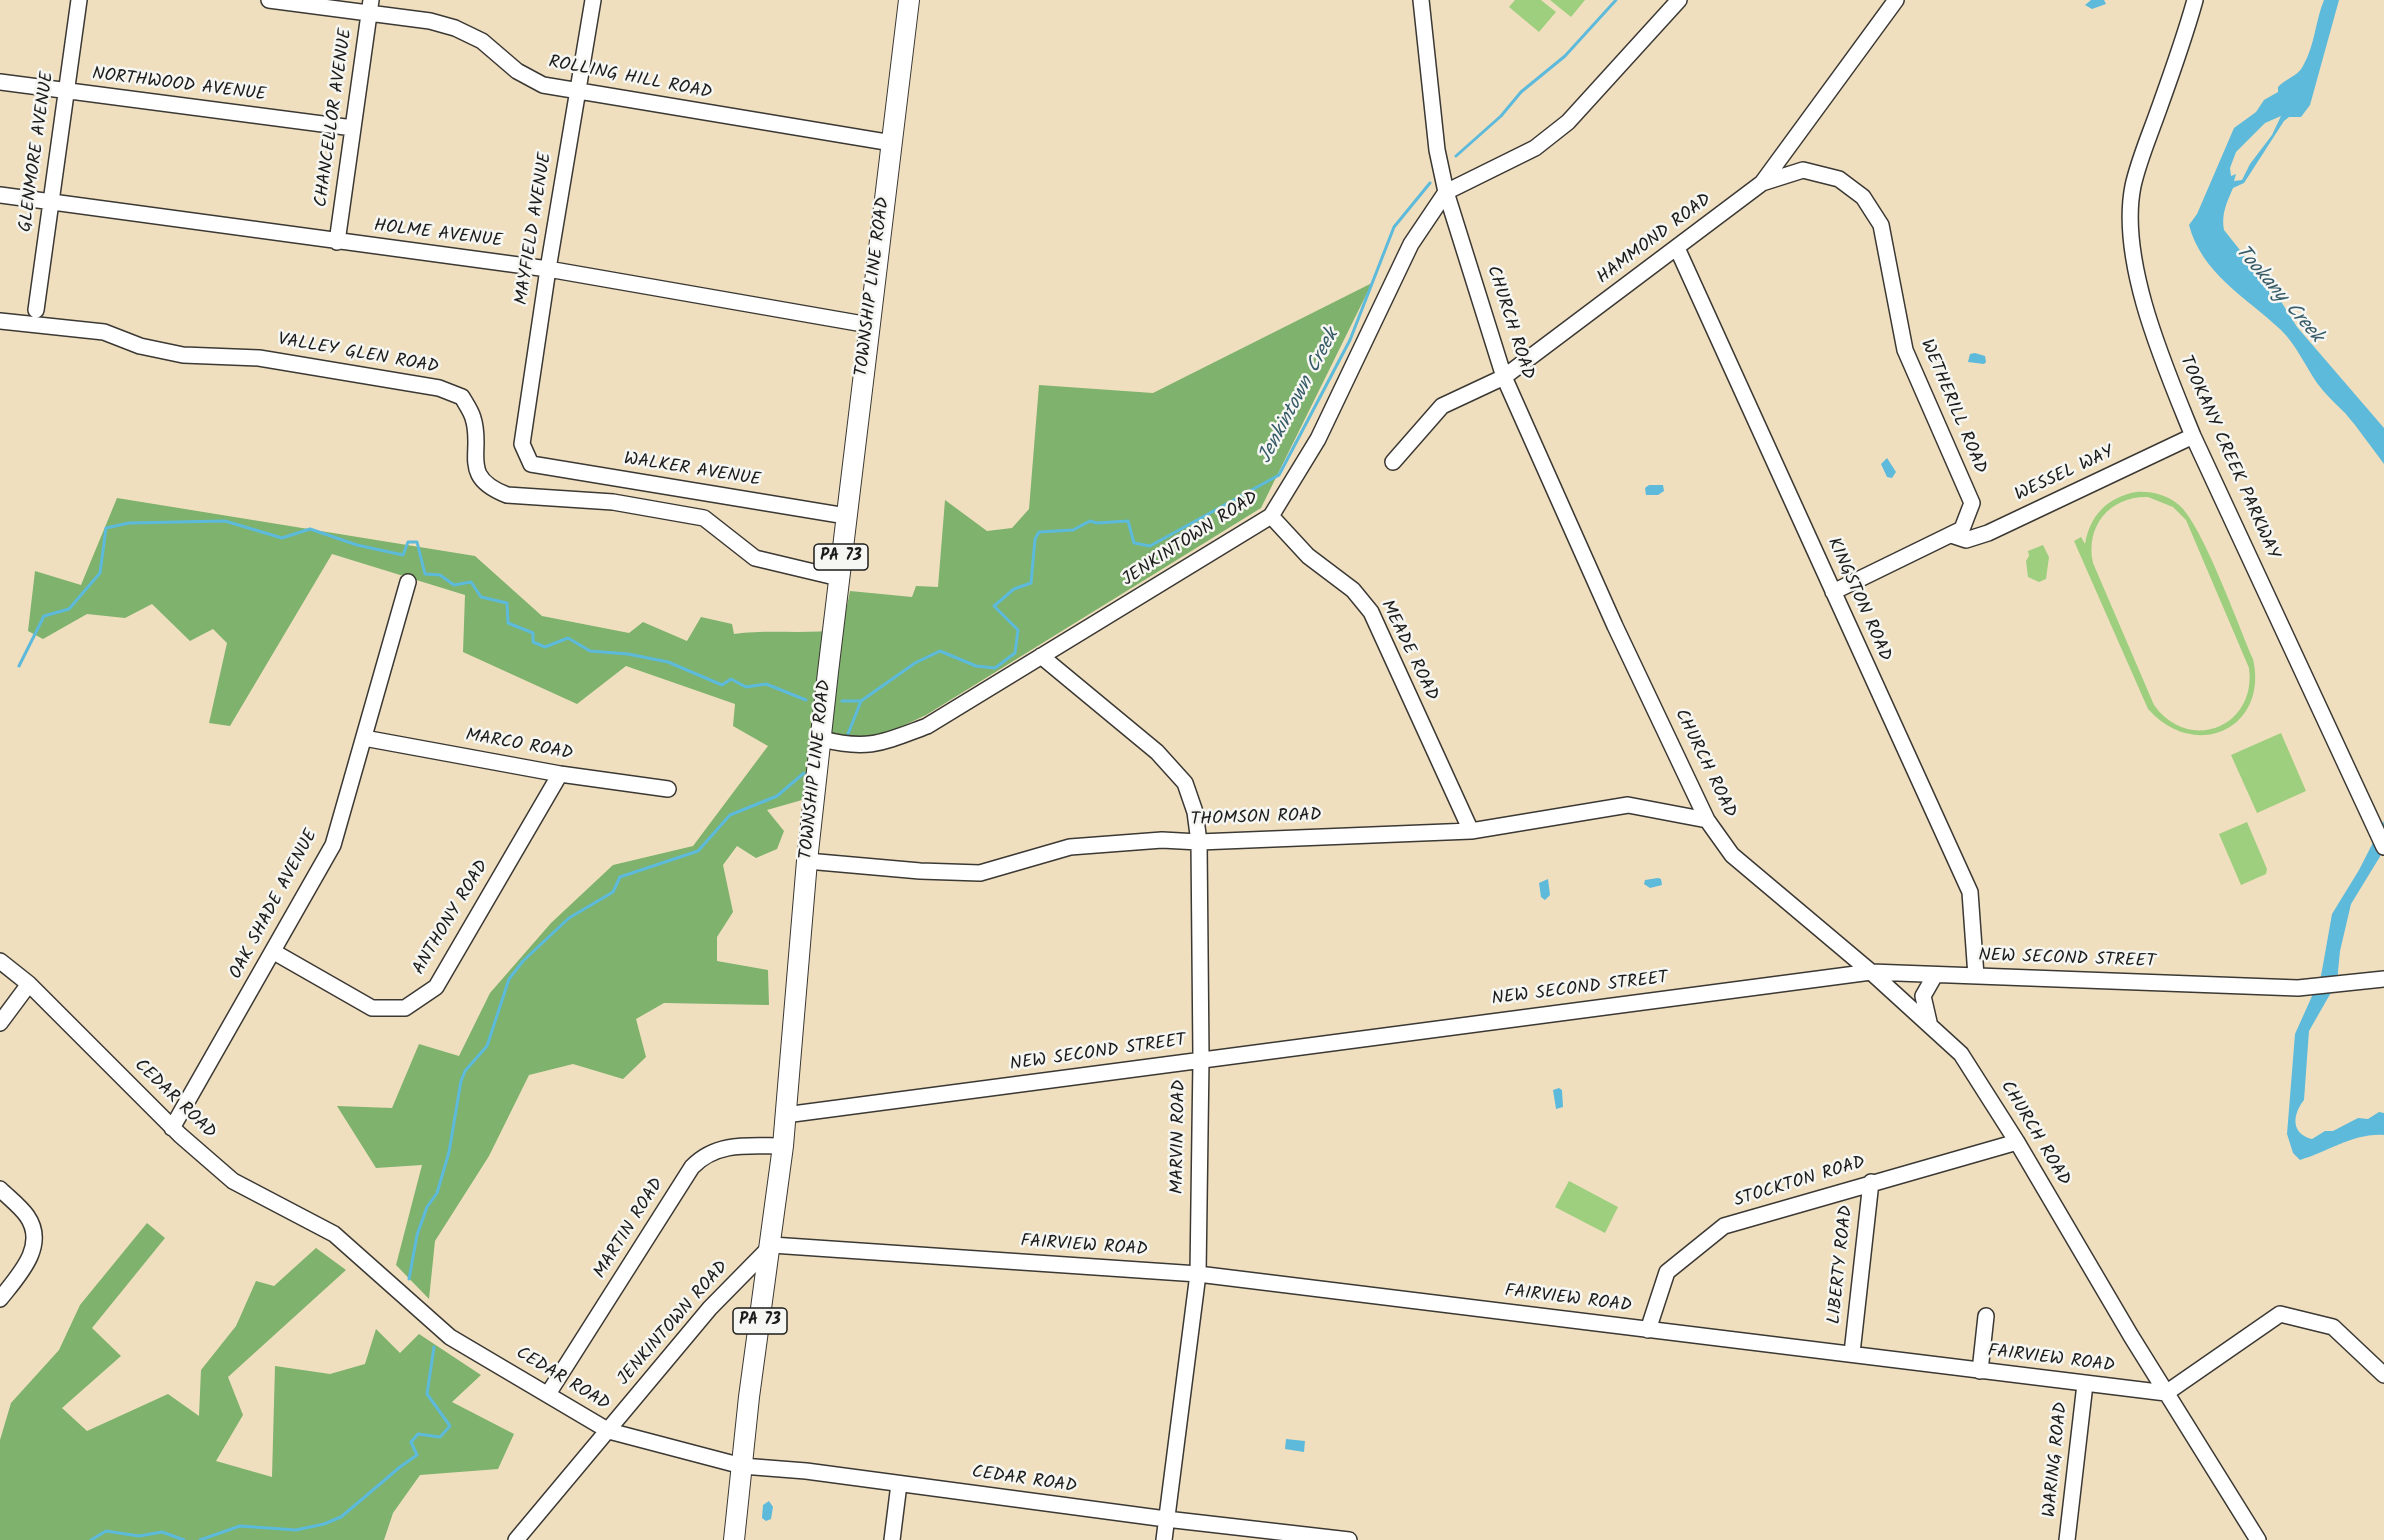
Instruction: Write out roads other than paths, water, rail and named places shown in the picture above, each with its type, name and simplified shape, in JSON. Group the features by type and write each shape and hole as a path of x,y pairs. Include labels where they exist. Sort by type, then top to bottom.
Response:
{"main road":[{"name":"TOWNSHIP LINE ROAD","path":"734,1540 772,1245 783,1146 807,861 868,325 909,0"}],"street":[{"name":"GLENMORE AVENUE","path":"36,310 79,0"},
{"name":"ROLLING HILL ROAD","path":"269,0 371,6 454,27 482,41 517,71 543,84 578,92 892,143"},
{"name":"MAYFIELD AVENUE","path":"531,464 522,444 548,269 593,0"},
{"name":"CHURCH ROAD","path":"1421,0 1437,150 1446,192 1504,377 1615,626 1707,820 1732,855 1871,972 1961,1054 2017,1142 2166,1393 2258,1540"},
{"name":"JENKINTOWN ROAD","path":"822,739 848,746 875,745 927,726 1271,516 1318,438 1411,244 1446,192 1535,148 1568,122 1679,0"},
{"name":"HAMMOND ROAD","path":"1393,462 1442,406 1504,377 1762,183 1896,0"},
{"name":"TOOKANY CREEK PARKWAY","path":"2195,0 2184,39 2133,187 2132,226 2136,273 2170,380 2193,436 2384,847"},
{"name":"CHANCELLOR AVENUE","path":"337,242 371,6"},
{"name":"NORTHWOOD AVENUE","path":"0,82 354,128"},
{"name":"WETHERILL ROAD","path":"1762,183 1803,170 1839,179 1863,197 1881,225 1905,350 1972,503 1962,529 1833,592"},
{"name":"HOLME AVENUE","path":"0,195 548,269 868,325"},
{"name":"KINGSTON ROAD","path":"1677,248 1970,892 1976,976"},
{"name":"VALLEY GLEN ROAD","path":"0,321 104,332 140,346 183,355 259,358 439,388 462,397 474,419 475,468 492,490 507,495 614,502 704,518 755,558 839,578"},
{"name":"WESSEL WAY","path":"1951,535 1966,540 1988,533 2193,436"},
{"name":"WALKER AVENUE","path":"531,464 846,516"},
{"name":"MEADE ROAD","path":"1271,516 1308,556 1353,590 1371,612 1470,831"},
{"name":"OAK SHADE AVENUE","path":"172,1128 333,845 408,582"},
{"name":"MARVIN ROAD","path":"1041,656 1157,752 1185,783 1195,812 1199,842 1201,1059 1198,1274 1164,1540"},
{"name":"MARCO ROAD","path":"364,738 560,774 668,789"},
{"name":"ANTHONY ROAD","path":"274,952 372,1008 405,1008 436,987 560,774"},
{"name":"THOMSON ROAD","path":"807,861 980,873 1070,847 1162,840 1199,842 1470,831 1628,806 1707,820"},
{"name":"CEDAR ROAD","path":"0,961 29,984 172,1128 233,1181 334,1234 450,1337 609,1431 742,1466 806,1471 1166,1520 1349,1540"},
{"name":"NEW SECOND STREET","path":"785,1115 1871,972 2298,988 2384,979"},
{"path":"1929,1025 1923,996 1935,975"},
{"path":"0,1023 29,984"},
{"name":"STOCKTON ROAD","path":"1648,1330 1667,1272 1724,1226 2017,1142"},
{"name":"MARTIN ROAD","path":"548,1394 692,1167 707,1154 724,1147 783,1146"},
{"name":"LIBERTY ROAD","path":"1852,1353 1871,1182"},
{"path":"0,1189 28,1217 34,1237 32,1253 27,1266 0,1299"},
{"name":"JENKINTOWN ROAD","path":"516,1540 710,1308 772,1245"},
{"name":"FAIRVIEW ROAD","path":"772,1245 1198,1274 2166,1393"},
{"path":"2166,1393 2280,1314 2333,1327 2384,1375"},
{"path":"1980,1371 1986,1316"},
{"name":"WARING ROAD","path":"2067,1540 2085,1384"},
{"path":"892,1540 899,1484"}],"water":[{"path":"2091,0 2104,0 2106,4 2092,9 2085,5"},
{"path":"2324,0 2339,0 2310,105 2301,117 2289,117 2284,121 2244,183 2233,188 2224,213 2223,224 2224,230 2282,303 2297,327 2384,428 2384,464 2350,419 2317,383 2281,330 2215,271 2195,242 2189,225 2197,214 2234,128 2256,112 2264,100 2278,92 2278,87 2303,66 2310,50","holes":["2281,116 2272,135 2250,164 2242,180 2234,181 2236,174 2231,176 2230,168 2236,152 2265,123"]},
{"path":"1970,354 1985,356 1984,364 1968,362"},
{"path":"1887,458 1896,472 1892,478 1887,477 1881,464"},
{"path":"1649,485 1663,485 1664,491 1658,495 1646,495 1645,488"},
{"path":"2384,821 2384,850 2351,904 2340,951 2337,982 2309,1031 2304,1100 2297,1112 2296,1123 2300,1133 2312,1139 2325,1131 2333,1131 2358,1118 2368,1119 2379,1112 2384,1113 2384,1135 2351,1140 2300,1160 2293,1153 2287,1134 2295,1034 2321,976 2332,914 2359,870"},
{"path":"1548,879 1550,895 1545,900 1541,897 1539,883"},
{"path":"1661,879 1662,885 1650,888 1644,884 1645,880"},
{"path":"1559,1088 1562,1090 1563,1107 1556,1109 1553,1090"},
{"path":"1286,1439 1305,1441 1304,1452 1285,1449"},
{"path":"769,1501 773,1507 771,1519 766,1521 762,1518 763,1505"}],"waterway":[{"name":"Jenkintown Creek","path":"1456,156 1501,116 1521,92 1565,56 1616,0"},
{"name":"Jenkintown Creek","path":"848,734 861,701 915,663 940,651 976,666 995,668 1015,653 1018,630 994,606 1014,589 1031,583 1035,539 1039,532 1073,530 1090,521 1097,523 1128,521 1134,543 1150,546 1279,475 1350,340 1394,227 1430,183"},
{"path":"19,666 44,616 69,609 100,573 106,528 129,523 225,521 282,538 310,529 357,545 403,555 408,542 417,542 425,574 440,575 454,585 471,582 481,597 507,603 508,623 533,633 533,642 545,647 568,638 590,651 628,654 668,662 722,685 731,679 746,687 766,684 806,700"},
{"path":"842,701 861,701"},
{"name":"Jenkintown Creek","path":"409,1279 417,1235 427,1207 437,1193 449,1152 461,1081 465,1071 487,1046 509,979 523,961 569,918 613,892 620,877 698,851 730,815 777,796 804,773"},
{"name":"Tookany Creek","path":"2309,1148 2329,1142"},
{"name":"Jenkintown Creek","path":"200,1540 240,1526 296,1530 324,1524 341,1517 417,1455 411,1442 418,1434 440,1437 450,1426 427,1394 434,1347"},
{"path":"91,1540 106,1531 139,1536 162,1532 184,1540"}]}
